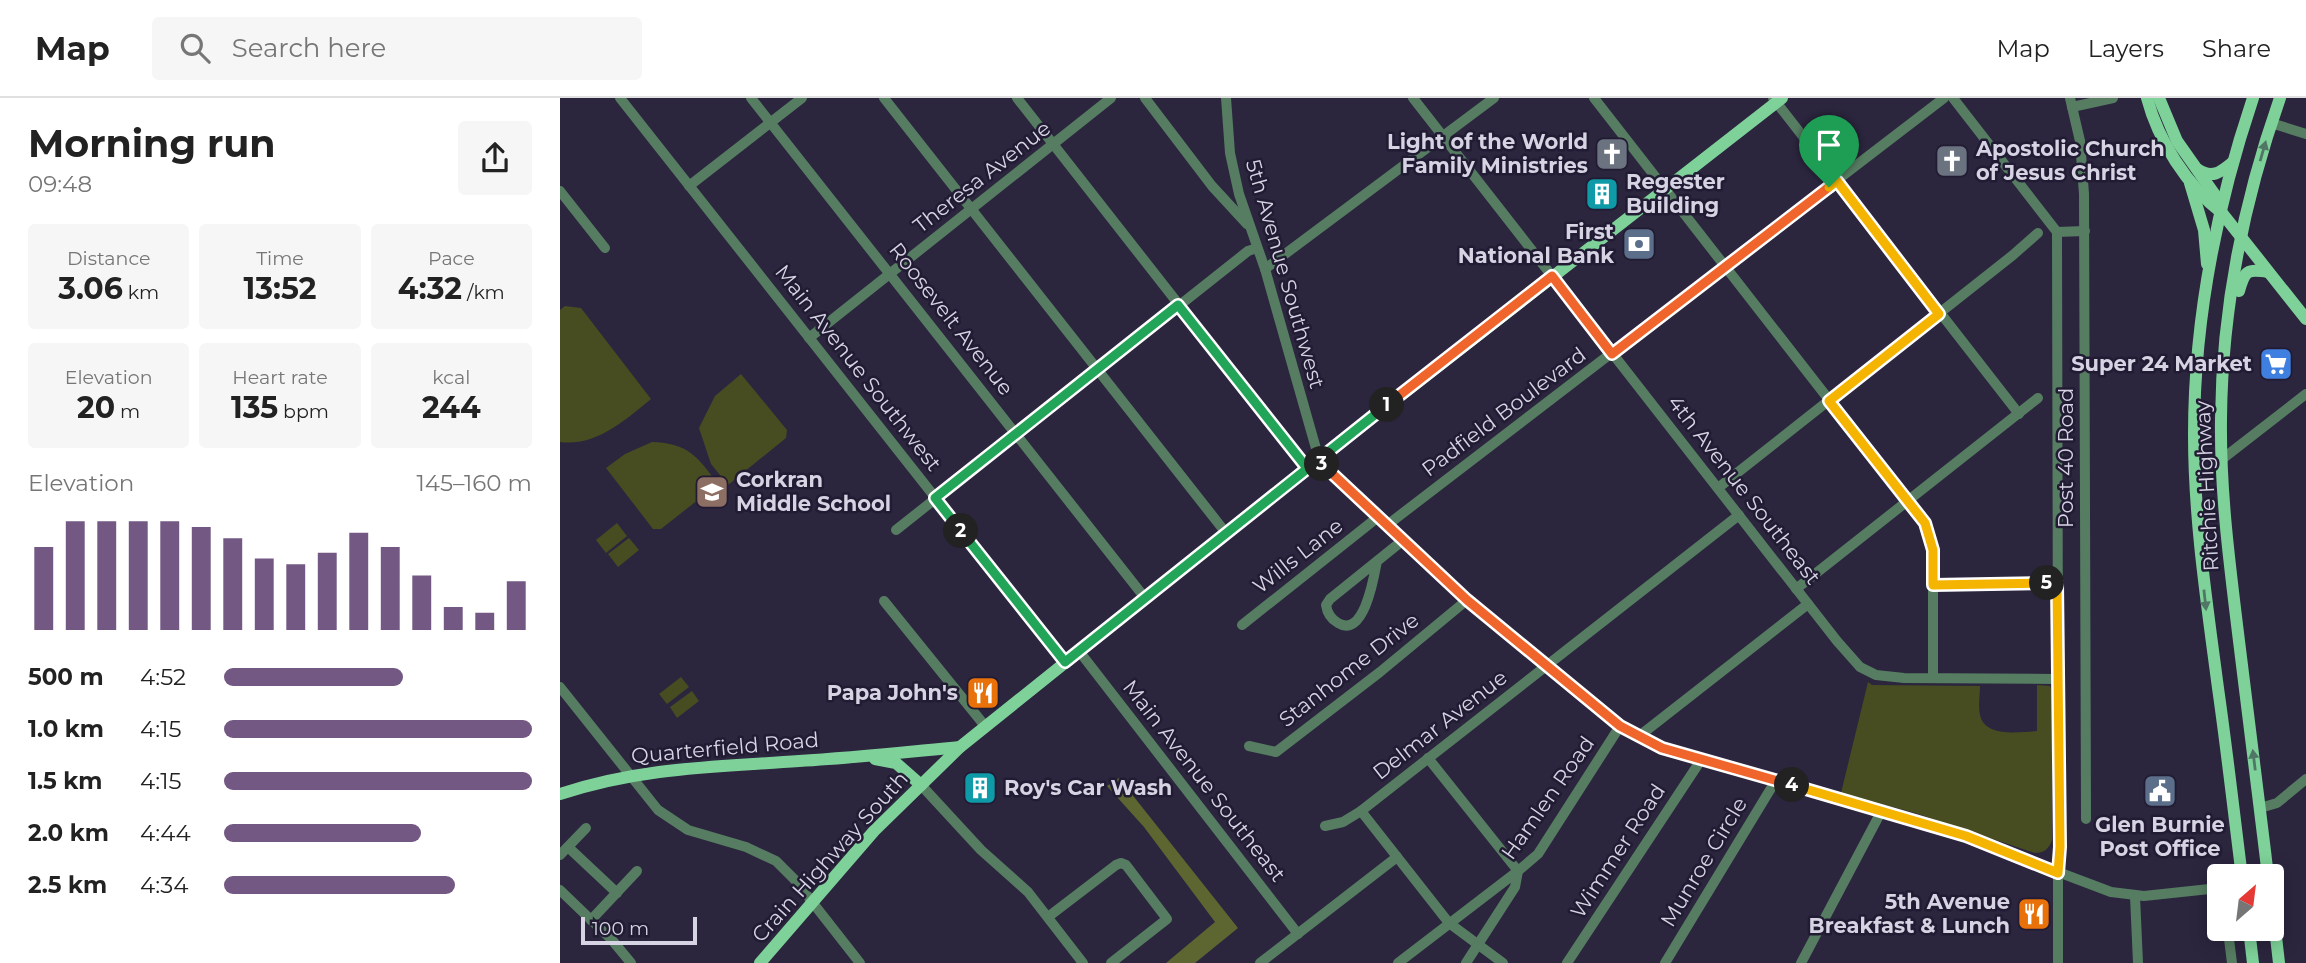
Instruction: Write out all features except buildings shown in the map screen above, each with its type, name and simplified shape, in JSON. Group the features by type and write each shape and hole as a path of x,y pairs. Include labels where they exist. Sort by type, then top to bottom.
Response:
{"main road":[{"path":"2147,98 2161,136 2190,171 2215,195 2222,213 2306,319"},
{"path":"2159,98 2190,171 2204,230 2208,282"},
{"name":"Ritchie Highway","path":"2240,864 2205,598 2194,435 2199,352 2208,282 2233,162 2253,98"},
{"name":"Ritchie Highway","path":"2266,864 2231,576 2221,460 2221,405 2226,335 2242,238 2271,123 2280,98"},
{"name":"Crain Highway South","path":"761,963 874,831 960,747 1307,468 1777,99"},
{"path":"2190,171 2211,176 2220,173 2233,162"},
{"path":"2226,335 2243,276 2252,270 2268,272"},
{"name":"Quarterfield Road","path":"560,794 629,775 666,770 960,747"},
{"name":"Quarterfield Road","path":"854,757 896,763 920,785"},
{"path":"2251,942 2253,963"},
{"path":"2277,942 2279,963"}],"street":[{"name":"Main Avenue Southwest","path":"620,98 1065,662"},
{"name":"Roosevelt Avenue","path":"751,98 1145,598"},
{"path":"689,186 802,98"},
{"path":"884,98 1226,533"},
{"path":"1017,98 1307,468"},
{"name":"Theresa Avenue","path":"809,338 1111,98"},
{"path":"1144,98 1212,186 1249,226"},
{"name":"4th Avenue Southeast","path":"1413,98 1847,654 1866,671 1894,678 2057,679"},
{"path":"1265,269 1494,98"},
{"path":"1594,98 1925,523 1931,540 1933,677"},
{"name":"Padfield Boulevard","path":"1386,526 1944,98"},
{"path":"1953,98 2057,232 2057,679 2060,847 2058,963"},
{"path":"2071,102 2113,98"},
{"name":"5th Avenue Southwest","path":"1228,99 1233,166 1319,459"},
{"path":"1777,99 1939,314 2019,414"},
{"name":"Post 40 Road","path":"2071,102 2083,167 2085,232 2086,819"},
{"path":"2271,123 2306,134"},
{"path":"560,191 605,248"},
{"path":"2057,232 2085,232"},
{"path":"1718,488 2038,233"},
{"path":"896,530 1178,305 1248,251 1257,248"},
{"path":"2221,460 2306,394"},
{"path":"1796,589 2038,398"},
{"path":"1319,459 1324,467 1467,600 1620,726 1638,737 1662,748 1701,760 1966,836 2103,890 2135,896 2207,889"},
{"name":"Delmar Avenue","path":"1325,826 1342,822 1361,811 1739,515"},
{"name":"Wills Lane","path":"1242,625 1378,517"},
{"path":"1377,561 1372,590 1362,612 1353,625 1338,623 1327,613 1326,605 1377,561 1402,541"},
{"path":"1933,585 2057,583"},
{"name":"Stanhome Drive","path":"1249,746 1276,752 1380,672 1467,600"},
{"path":"884,601 985,726"},
{"path":"1638,737 1808,604"},
{"name":"Main Avenue Southeast","path":"1079,651 1298,934"},
{"path":"560,687 658,810 696,833 746,846 776,861 795,880 860,963"},
{"name":"Hamlen Road","path":"1466,963 1515,887 1518,871 1538,854 1620,726"},
{"path":"1398,963 1518,871 1428,758"},
{"name":"Wimmer Road","path":"1567,963 1701,760"},
{"path":"2260,808 2277,803 2306,779"},
{"name":"Munroe Circle","path":"1665,963 1776,780"},
{"path":"920,785 981,850 1028,892 1083,963"},
{"path":"1361,811 1449,923 1503,963"},
{"path":"1801,963 1881,812"},
{"path":"560,855 586,828"},
{"path":"568,847 617,892"},
{"path":"1260,963 1397,857"},
{"path":"1048,917 1116,865 1126,865 1167,919 1111,963"},
{"path":"591,920 637,872"},
{"path":"560,890 612,940 631,963"},
{"path":"2135,896 2138,963"},
{"path":"2229,942 2232,963"}],"green space":[{"path":"565,306 581,308 651,399 609,430 586,440 573,442 560,442 560,310"},
{"path":"741,374 787,430 786,438 728,485 711,464 699,428 715,396"},
{"path":"652,442 675,445 691,453 718,484 661,529 653,529 606,468 625,454"},
{"path":"617,523 627,536 606,553 596,540"},
{"path":"629,538 639,550 618,567 608,554"},
{"path":"681,677 689,687 667,704 659,694"},
{"path":"1868,682 1872,685 1980,686 1979,712 1983,722 2004,732 2037,731 2037,685 2050,686 2052,840 2048,848 2035,853 1915,813 1841,793"},
{"path":"692,691 699,701 677,718 670,707"},
{"path":"1119,778 1238,928 1195,963 1166,963 1215,922 1144,827 1107,786"}],"place":[{"name":"Light of the World Family Ministries","path":"1612,154"},
{"name":"Apostolic Church of Jesus Christ","path":"1952,161"},
{"name":"Regester Building","path":"1602,194"},
{"name":"First National Bank","path":"1639,244"},
{"name":"Super 24 Market","path":"2276,364"},
{"name":"Corkran Middle School","path":"712,492"},
{"name":"Papa John's","path":"983,693"},
{"name":"Roy's Car Wash","path":"980,788"},
{"name":"Glen Burnie Post Office","path":"2160,791"},
{"name":"5th Avenue Breakfast & Lunch","path":"2034,914"}],"route":[{"path":"1829,187 1612,354 1552,276 1307,468 1065,662 935,498 1178,305 1307,468 1319,459 1324,467 1467,600 1620,726 1662,748 1955,832 2058,873 2057,583 1933,585 1933,550 1925,523 1829,401 1939,314 1837,181 1829,187"}]}
